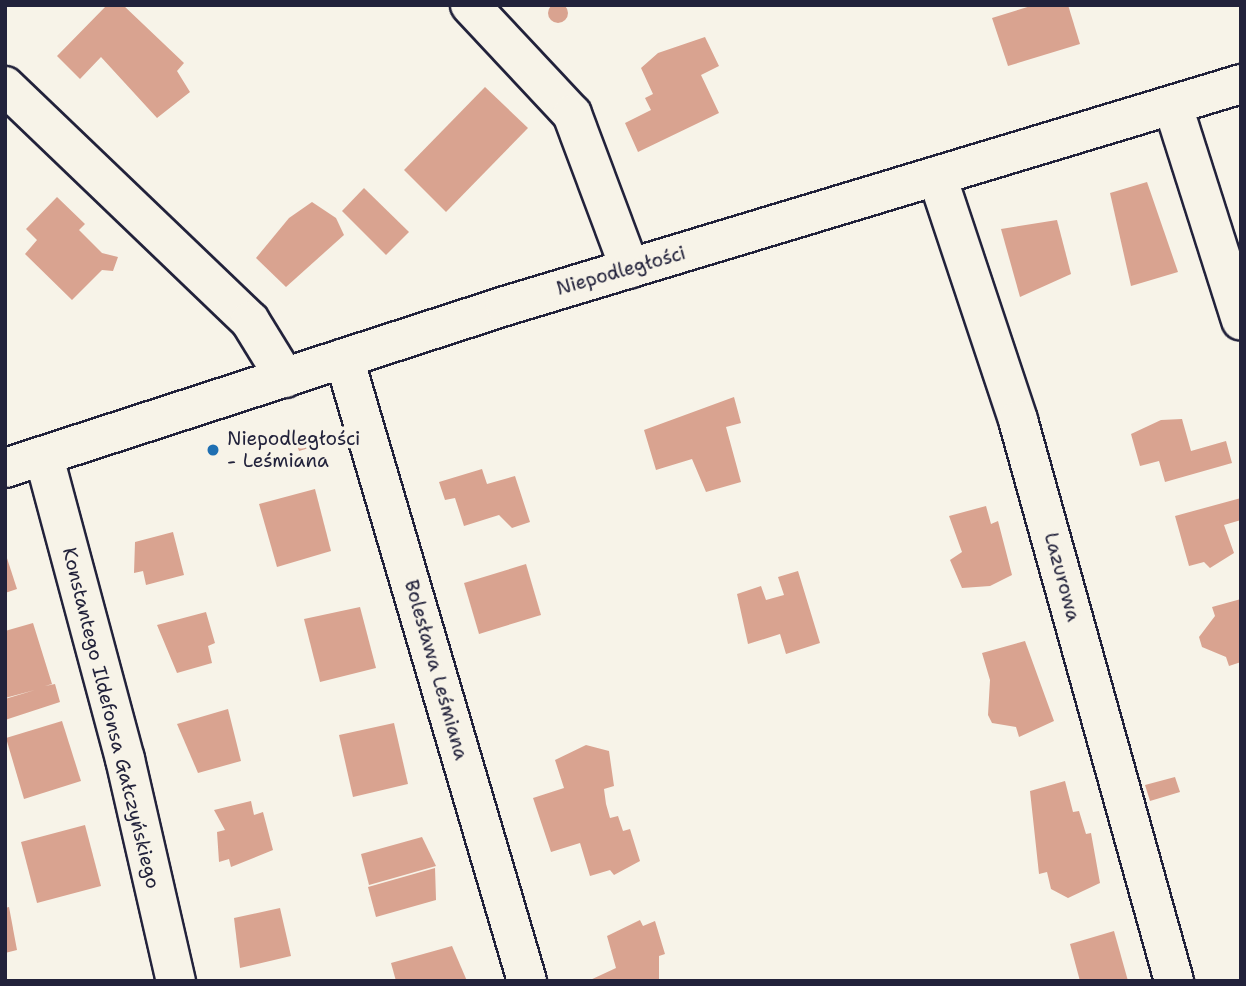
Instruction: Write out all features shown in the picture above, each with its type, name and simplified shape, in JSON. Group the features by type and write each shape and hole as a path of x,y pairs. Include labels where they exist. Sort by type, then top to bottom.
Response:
{"street":[{"path":"470,5 572,114 630,269"},
{"name":"Niepodległości","path":"5,468 630,269 1241,84"},
{"path":"5,86 250,321 285,378"},
{"path":"1173,106 1241,320"},
{"name":"Lazurowa","path":"937,176 1018,420 1174,981"},
{"name":"Bolesława Leśmiana","path":"344,358 527,981"},
{"name":"Konstantego Ildefonsa Gałczyńskiego","path":"44,457 125,759 176,981"}],"building":[{"path":"558,3 565,6 568,13 565,20 558,23 551,20 548,13 551,6"},
{"path":"107,5 123,5 184,63 177,71 190,92 157,118 101,57 80,79 57,56"},
{"path":"1034,5 1068,5 1080,44 1008,66 992,18"},
{"path":"705,37 719,66 701,75 719,113 638,152 625,123 651,110 645,98 653,94 641,68 658,53"},
{"path":"485,87 528,128 446,212 404,170"},
{"path":"1147,182 1178,272 1131,286 1110,193"},
{"path":"364,188 409,232 386,255 342,211"},
{"path":"57,197 85,224 79,230 102,253 118,257 113,271 102,270 72,300 25,254 37,240 26,229"},
{"path":"312,202 336,218 344,235 286,287 256,258 289,218"},
{"path":"1057,220 1071,274 1020,297 1001,229"},
{"path":"734,397 741,423 726,427 741,482 706,492 692,459 656,470 644,430"},
{"path":"1182,419 1191,451 1226,441 1232,463 1165,482 1159,461 1140,466 1131,434 1161,420"},
{"path":"309,435 312,447 299,451 295,439"},
{"path":"482,469 487,484 515,476 530,522 512,528 499,515 464,526 455,498 445,500 439,482"},
{"path":"315,489 331,551 277,567 259,504"},
{"path":"1241,498 1241,520 1224,525 1234,553 1210,568 1204,562 1189,566 1175,516"},
{"path":"986,506 991,524 998,521 1012,575 990,586 962,588 950,560 962,552 949,516"},
{"path":"173,532 184,575 146,585 143,571 134,573 135,542"},
{"path":"5,552 17,589 5,593"},
{"path":"526,564 541,615 479,634 464,583"},
{"path":"798,571 820,643 786,654 780,634 748,644 737,594 761,586 766,600 784,595 778,577"},
{"path":"1241,599 1241,662 1229,666 1226,657 1202,647 1199,637 1215,616 1212,607"},
{"path":"360,607 376,668 320,682 304,619"},
{"path":"206,612 215,643 208,646 212,663 177,673 157,625"},
{"path":"33,623 52,684 45,686 55,684 60,702 5,720 5,699 35,690 5,698 5,631"},
{"path":"1025,641 1054,721 1019,737 1016,727 992,723 988,715 990,680 982,653"},
{"path":"228,709 241,761 198,773 177,724"},
{"path":"62,721 81,781 24,799 6,738"},
{"path":"394,723 408,784 353,797 339,735"},
{"path":"586,745 609,751 614,786 604,789 606,804 610,818 618,816 623,831 630,829 640,861 614,875 610,870 590,876 580,843 551,852 533,798 564,788 555,760"},
{"path":"1175,777 1180,792 1150,801 1145,785"},
{"path":"1065,781 1073,812 1079,811 1086,834 1091,833 1100,883 1068,898 1051,889 1047,872 1039,874 1030,791"},
{"path":"251,801 254,815 263,812 273,850 231,867 229,859 219,862 217,832 225,830 214,810"},
{"path":"85,825 101,886 37,903 21,842"},
{"path":"422,837 436,866 369,885 361,854"},
{"path":"435,868 436,900 376,917 368,887"},
{"path":"9,907 17,950 5,953 5,908"},
{"path":"280,908 291,956 240,968 234,918"},
{"path":"640,920 643,926 655,921 665,954 659,956 659,981 588,981 616,968 607,936"},
{"path":"1114,931 1128,981 1080,981 1070,944"},
{"path":"452,946 467,981 396,981 391,963"}],"place":[{"name":"Niepodległości - Leśmiana","path":"213,450"}]}
